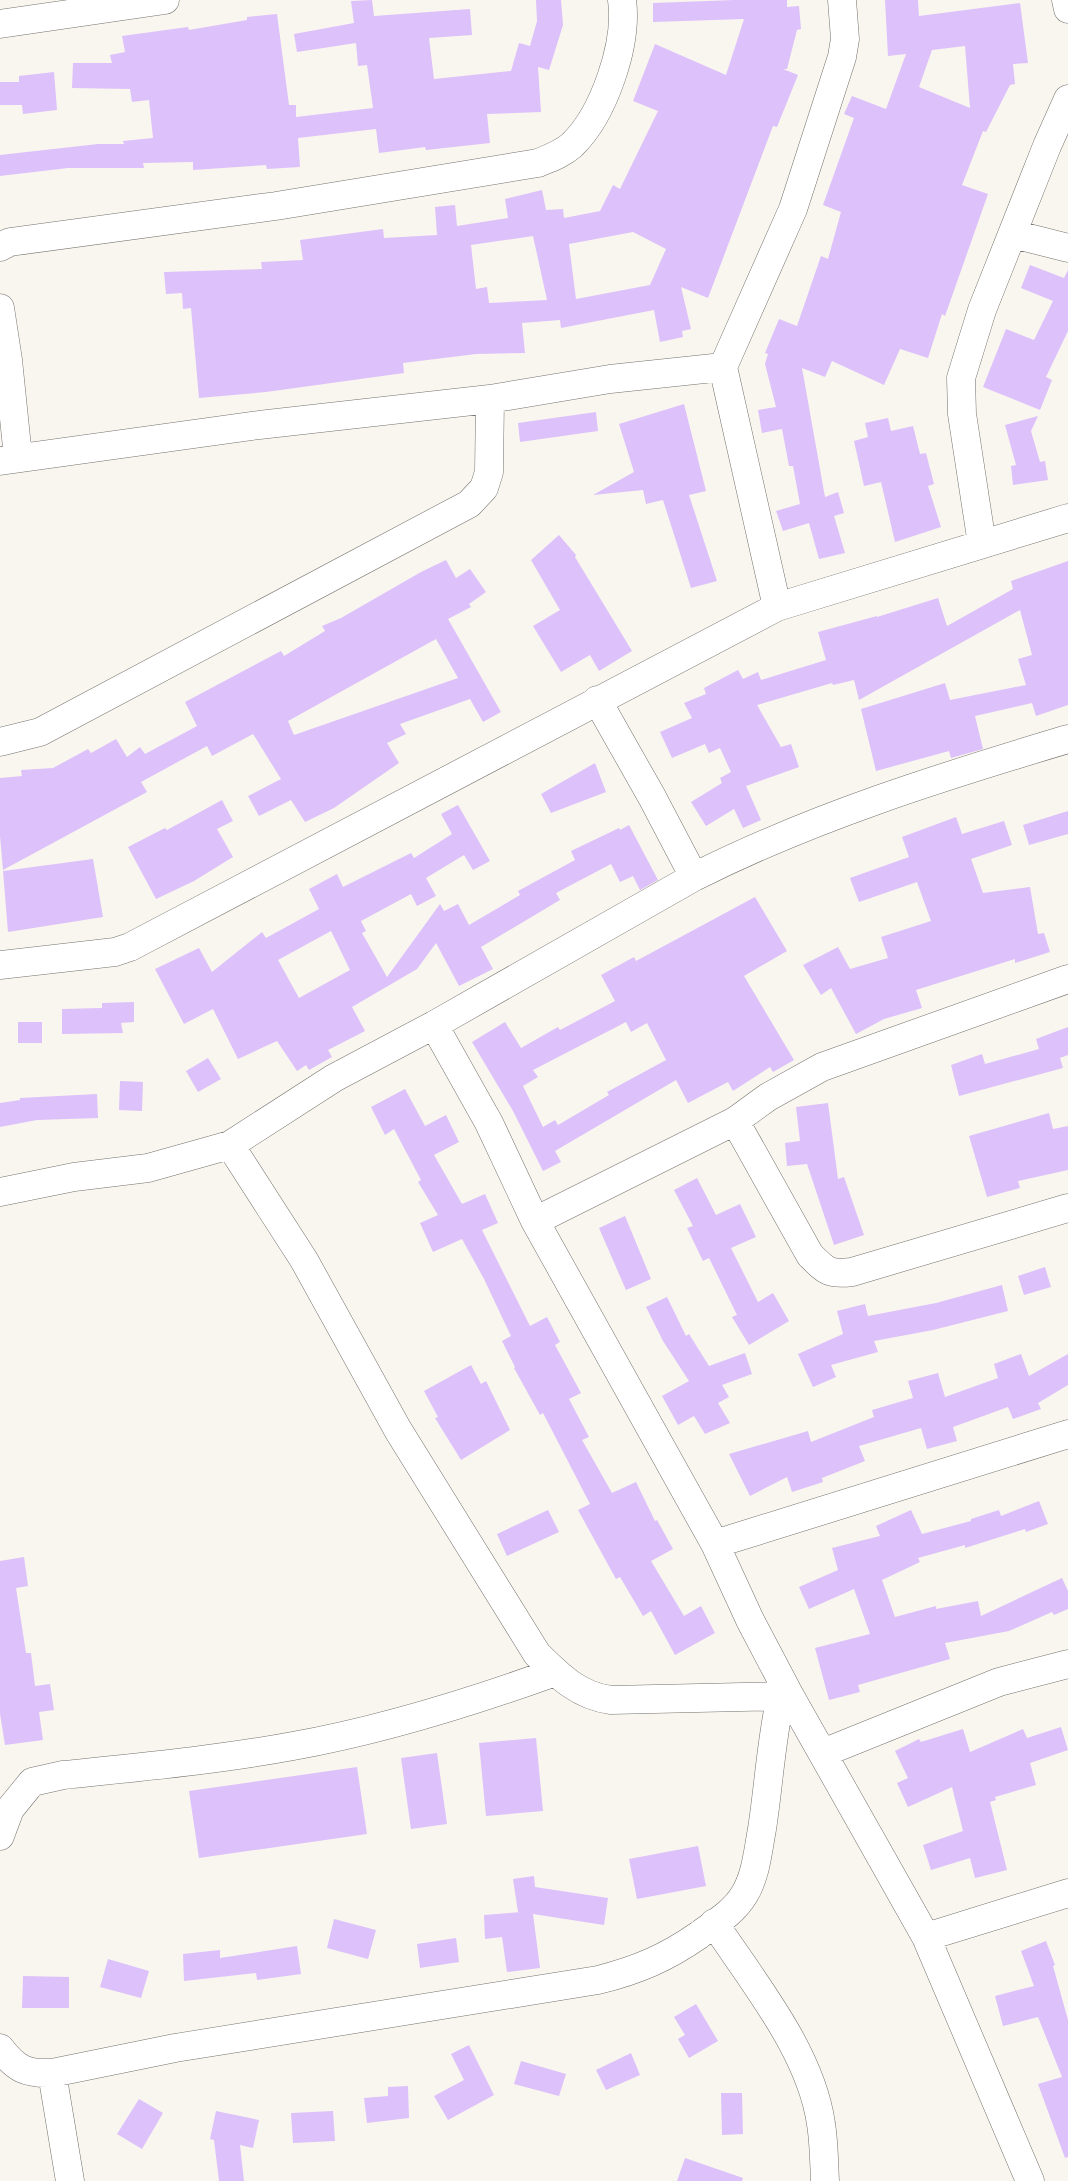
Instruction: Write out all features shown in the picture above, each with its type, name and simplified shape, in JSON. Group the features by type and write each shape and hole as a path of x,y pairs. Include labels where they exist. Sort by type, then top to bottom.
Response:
{"street":[{"path":"0,24 164,0"},
{"path":"0,247 10,242 334,196 538,163 557,156 570,146 595,114 618,56 623,26 622,0"},
{"path":"777,607 723,367 793,209 842,57 845,39 842,0"},
{"path":"1066,0 1068,9"},
{"path":"982,544 962,414 961,378 982,310 1047,146 1068,99"},
{"path":"1013,234 1068,248"},
{"path":"0,308 8,360 9,459 259,425 490,399 610,379 723,367"},
{"path":"0,742 40,732 469,504 484,488 489,472 490,399"},
{"path":"0,965 115,952 130,947 777,607 1068,518"},
{"path":"597,700 652,797 694,877"},
{"path":"0,1192 74,1177 148,1168 230,1145 334,1078 434,1025 694,877 737,855 811,824 899,792 1068,739"},
{"path":"535,1221 735,1121 768,1097 822,1067 1068,979"},
{"path":"434,1025 489,1123 535,1221 715,1544 786,1696 823,1754 872,1845 926,1937 1030,2181"},
{"path":"735,1121 810,1255 824,1269 835,1274 852,1272 1068,1208"},
{"path":"230,1145 304,1260 403,1438 537,1654 567,1684 599,1698 611,1700 786,1696"},
{"path":"715,1544 1068,1434"},
{"path":"823,1754 999,1682 1068,1664"},
{"path":"0,1836 10,1809 32,1782 64,1775 292,1746 384,1727 468,1704 555,1672"},
{"path":"0,2048 11,2062 21,2068 34,2074 52,2073 175,2048 598,1980 632,1972 672,1953 734,1909 745,1894 759,1849 772,1744 786,1696"},
{"path":"926,1937 1068,1893"},
{"path":"714,1923 774,2013 795,2050 812,2090 821,2123 825,2181"},
{"path":"52,2073 70,2181"}],"building":[{"path":"372,0 374,16 470,9 472,35 429,38 434,79 511,71 519,43 530,46 537,21 536,0 561,0 563,25 549,70 538,67 541,112 487,114 490,143 426,150 425,147 379,153 376,129 298,138 300,167 267,169 266,165 193,170 193,162 143,163 144,168 68,168 0,176 0,155 98,144 124,144 123,141 153,138 149,100 132,102 130,89 72,88 73,63 112,63 110,55 125,52 122,36 188,27 189,30 247,20 247,17 277,14 289,105 296,105 296,117 373,108 367,65 358,66 356,43 297,52 294,34 354,23 351,1"},
{"path":"787,0 787,7 799,6 801,29 797,30 787,69 783,69 798,75 777,127 773,126 708,298 681,287 691,329 682,331 683,337 660,342 654,310 561,328 560,320 522,323 525,353 476,354 403,363 404,373 266,392 199,398 191,308 183,309 182,293 166,294 164,272 262,269 261,262 303,260 300,240 383,229 384,238 437,235 435,207 455,205 457,226 508,218 505,199 542,190 546,210 563,209 564,218 600,211 613,185 620,189 658,111 633,101 655,44 726,75 744,19 653,22 653,3","holes":["633,232 666,249 650,285 576,299 569,244","533,236 547,300 489,303 487,287 476,289 471,245"]},
{"path":"885,0 918,0 919,16 1020,3 1028,63 1013,64 1015,84 1010,85 986,132 983,131 962,185 988,194 945,316 942,314 928,358 900,349 884,385 832,361 825,377 802,368 825,497 838,492 844,513 834,516 845,553 819,559 809,523 783,531 776,511 800,504 793,466 789,466 782,429 762,433 758,410 776,407 765,364 768,354 765,353 779,319 797,326 821,256 828,259 841,212 823,205 854,118 844,114 852,96 886,109 906,54 888,56","holes":["965,46 970,108 919,87 932,50"]},
{"path":"54,72 57,110 23,114 22,105 0,105 0,82 19,82 19,76"},
{"path":"1030,265 1064,278 1068,270 1068,331 1046,377 1052,380 1040,410 983,387 1006,329 1034,340 1053,301 1021,288"},
{"path":"684,404 706,491 689,495 717,581 691,588 663,500 646,504 643,490 593,495 634,472 619,424"},
{"path":"596,412 598,431 520,442 518,423"},
{"path":"1038,416 1031,431 1040,462 1045,461 1048,480 1013,485 1011,466 1016,465 1005,425"},
{"path":"888,418 891,431 913,426 920,454 926,453 934,484 928,486 941,527 895,542 881,482 864,486 854,441 868,437 865,423"},
{"path":"559,535 576,555 575,557 632,651 599,671 590,655 561,672 533,626 560,610 531,560"},
{"path":"446,560 456,578 470,569 486,592 469,604 471,607 448,619 501,712 483,722 470,699 400,724 406,734 387,743 399,763 334,808 305,822 291,800 259,816 248,796 281,779 253,734 212,756 207,746 141,782 147,792 3,870 0,836 0,778 22,776 21,770 53,768 88,749 91,753 116,739 127,757 140,747 145,754 197,726 185,702 281,651 284,656 325,631 322,626 341,618 421,572","holes":["436,639 458,678 294,735 288,721"]},
{"path":"1068,561 1068,705 1036,716 1032,703 975,716 983,749 951,758 949,751 876,771 861,709 945,683 950,700 1026,685 1018,659 1032,655 1020,610 859,700 854,680 833,685 832,683 757,705 781,747 791,744 799,767 746,786 761,820 743,828 734,809 706,826 691,802 722,783 720,778 731,772 720,748 709,753 705,744 672,758 660,732 692,718 684,703 706,694 704,688 738,670 743,679 758,672 761,680 826,660 818,632 877,617 938,598 947,626 1013,589 1011,581"},
{"path":"595,763 606,792 551,813 541,794"},
{"path":"222,800 233,821 217,829 233,857 194,881 156,899 128,847 165,828 167,830"},
{"path":"458,805 490,861 473,870 464,855 426,878 436,896 417,906 411,894 361,921 366,931 362,933 387,977 440,904 444,911 458,904 469,925 520,895 518,891 575,860 571,851 619,828 620,830 629,825 658,880 640,890 633,876 620,882 611,864 556,893 560,900 481,947 493,969 459,986 436,943 417,969 352,1007 365,1031 328,1050 332,1057 309,1070 306,1065 297,1071 277,1041 238,1059 213,1009 184,1024 155,969 199,948 212,972 262,932 266,938 319,909 309,889 337,874 343,887 411,853 414,858 452,834 441,814","holes":["331,931 350,970 299,998 278,960"]},
{"path":"1068,811 1068,834 1029,845 1023,825"},
{"path":"956,817 962,834 1004,821 1012,845 971,859 983,893 1030,887 1038,934 1044,933 1050,952 1015,963 1015,959 916,990 922,1008 884,1019 856,1034 831,988 821,995 803,965 838,947 850,969 888,958 881,937 931,921 917,882 859,902 850,878 909,857 902,837"},
{"path":"93,859 103,917 8,932 3,871"},
{"path":"755,897 787,951 744,976 794,1060 773,1072 770,1067 733,1091 728,1082 688,1103 676,1080 555,1151 561,1162 543,1171 513,1111 472,1042 505,1022 521,1048 558,1027 560,1030 615,1001 601,975 634,957 636,961","holes":["626,1022 631,1032 647,1023 666,1060 607,1092 609,1095 558,1125 555,1120 543,1127 523,1086 538,1077 533,1070"]},
{"path":"134,1002 134,1022 121,1023 123,1033 62,1034 62,1009 102,1008 102,1003"},
{"path":"18,1022 42,1022 42,1043 18,1043"},
{"path":"1068,1027 1068,1055 1060,1058 1063,1068 959,1096 951,1065 982,1054 985,1064 1039,1049 1036,1039"},
{"path":"208,1058 221,1079 198,1092 186,1071"},
{"path":"120,1081 143,1082 142,1111 119,1110"},
{"path":"405,1089 425,1126 446,1115 459,1142 434,1155 462,1204 485,1194 498,1223 482,1230 530,1326 547,1317 560,1342 555,1345 581,1393 569,1399 589,1437 582,1440 612,1493 636,1482 655,1521 657,1520 673,1549 651,1561 684,1616 701,1606 715,1633 675,1655 651,1611 643,1616 620,1577 616,1579 578,1510 590,1504 543,1413 540,1415 514,1368 502,1341 511,1336 484,1279 462,1239 433,1252 420,1223 438,1215 418,1182 421,1180 394,1129 385,1135 371,1107"},
{"path":"97,1094 98,1118 37,1120 0,1127 0,1103 20,1100 20,1098"},
{"path":"828,1103 838,1179 844,1177 864,1235 834,1245 807,1164 787,1166 785,1143 800,1141 796,1107"},
{"path":"1049,1113 1053,1129 1068,1126 1068,1170 1018,1181 1020,1188 987,1197 969,1136"},
{"path":"697,1178 716,1215 740,1204 756,1237 731,1248 758,1302 773,1293 789,1321 749,1345 732,1317 737,1315 709,1258 703,1261 687,1228 693,1226 674,1190"},
{"path":"625,1216 651,1279 626,1290 599,1228"},
{"path":"1045,1267 1051,1287 1024,1295 1018,1276"},
{"path":"1002,1285 1008,1311 933,1330 874,1341 878,1352 831,1365 836,1377 813,1387 798,1354 843,1334 837,1311 865,1304 868,1316 936,1303"},
{"path":"667,1297 686,1336 689,1334 709,1366 745,1353 752,1374 722,1385 729,1397 718,1403 730,1423 705,1434 694,1416 678,1425 662,1396 689,1381 663,1341 646,1307"},
{"path":"1021,1354 1029,1376 1068,1354 1068,1385 1038,1403 1041,1409 1013,1419 1008,1407 953,1427 957,1441 927,1449 921,1428 859,1446 865,1461 822,1478 823,1482 792,1492 787,1477 750,1496 729,1454 808,1431 811,1442 874,1417 872,1410 913,1398 908,1381 938,1373 945,1397 998,1378 994,1364"},
{"path":"471,1365 481,1384 486,1381 510,1430 461,1460 435,1418 438,1417 424,1391"},
{"path":"1039,1501 1048,1524 1026,1532 1025,1529 965,1548 965,1545 918,1558 920,1562 882,1580 895,1617 936,1606 936,1609 978,1601 981,1616 1062,1578 1068,1591 1068,1609 1054,1615 1052,1612 1009,1631 945,1643 950,1659 858,1685 860,1692 829,1700 815,1648 870,1634 854,1589 809,1609 799,1587 838,1570 832,1548 880,1536 876,1526 911,1510 922,1534 971,1521 971,1519 999,1510 1001,1516"},
{"path":"548,1510 559,1532 507,1556 497,1534"},
{"path":"24,1557 28,1586 16,1588 26,1653 31,1653 35,1686 50,1684 54,1710 39,1712 43,1740 5,1745 0,1714 0,1561"},
{"path":"1061,1727 1068,1750 1030,1763 1036,1785 995,1797 996,1800 990,1802 1007,1870 975,1878 970,1858 931,1870 923,1845 963,1831 952,1787 908,1807 897,1783 908,1778 895,1751 919,1739 921,1742 963,1729 970,1752 1023,1729 1027,1738"},
{"path":"536,1738 543,1811 486,1816 479,1743"},
{"path":"437,1753 447,1824 411,1829 401,1758"},
{"path":"357,1767 367,1834 199,1858 189,1791"},
{"path":"698,1846 706,1886 637,1899 629,1859"},
{"path":"534,1876 535,1887 608,1898 604,1925 533,1914 540,1968 507,1972 502,1937 485,1939 484,1915 522,1912 518,1912 513,1879"},
{"path":"334,1919 376,1930 368,1959 327,1948"},
{"path":"456,1938 459,1962 420,1968 417,1944"},
{"path":"1046,1941 1055,1965 1053,1966 1068,2020 1068,2157 1065,2158 1038,2084 1062,2077 1038,2017 1003,2026 995,1996 1034,1986 1021,1951"},
{"path":"297,1946 301,1974 257,1980 256,1973 184,1981 183,1954 220,1950 220,1958"},
{"path":"108,1959 149,1971 141,1998 100,1987"},
{"path":"23,1976 69,1977 69,2008 22,2008"},
{"path":"696,2004 718,2041 689,2058 678,2039 685,2035 674,2017"},
{"path":"469,2045 494,2095 448,2120 434,2096 464,2080 451,2054"},
{"path":"631,2053 640,2075 606,2090 596,2070"},
{"path":"521,2061 566,2074 559,2096 514,2084"},
{"path":"408,2086 409,2118 367,2123 364,2098 388,2096 388,2087"},
{"path":"721,2093 742,2093 743,2134 722,2135"},
{"path":"139,2099 163,2113 142,2149 117,2134"},
{"path":"216,2111 259,2120 253,2148 240,2145 244,2181 219,2181 214,2140 210,2139"},
{"path":"333,2111 335,2141 293,2143 291,2113"},
{"path":"685,2158 743,2178 742,2181 677,2181"}]}
